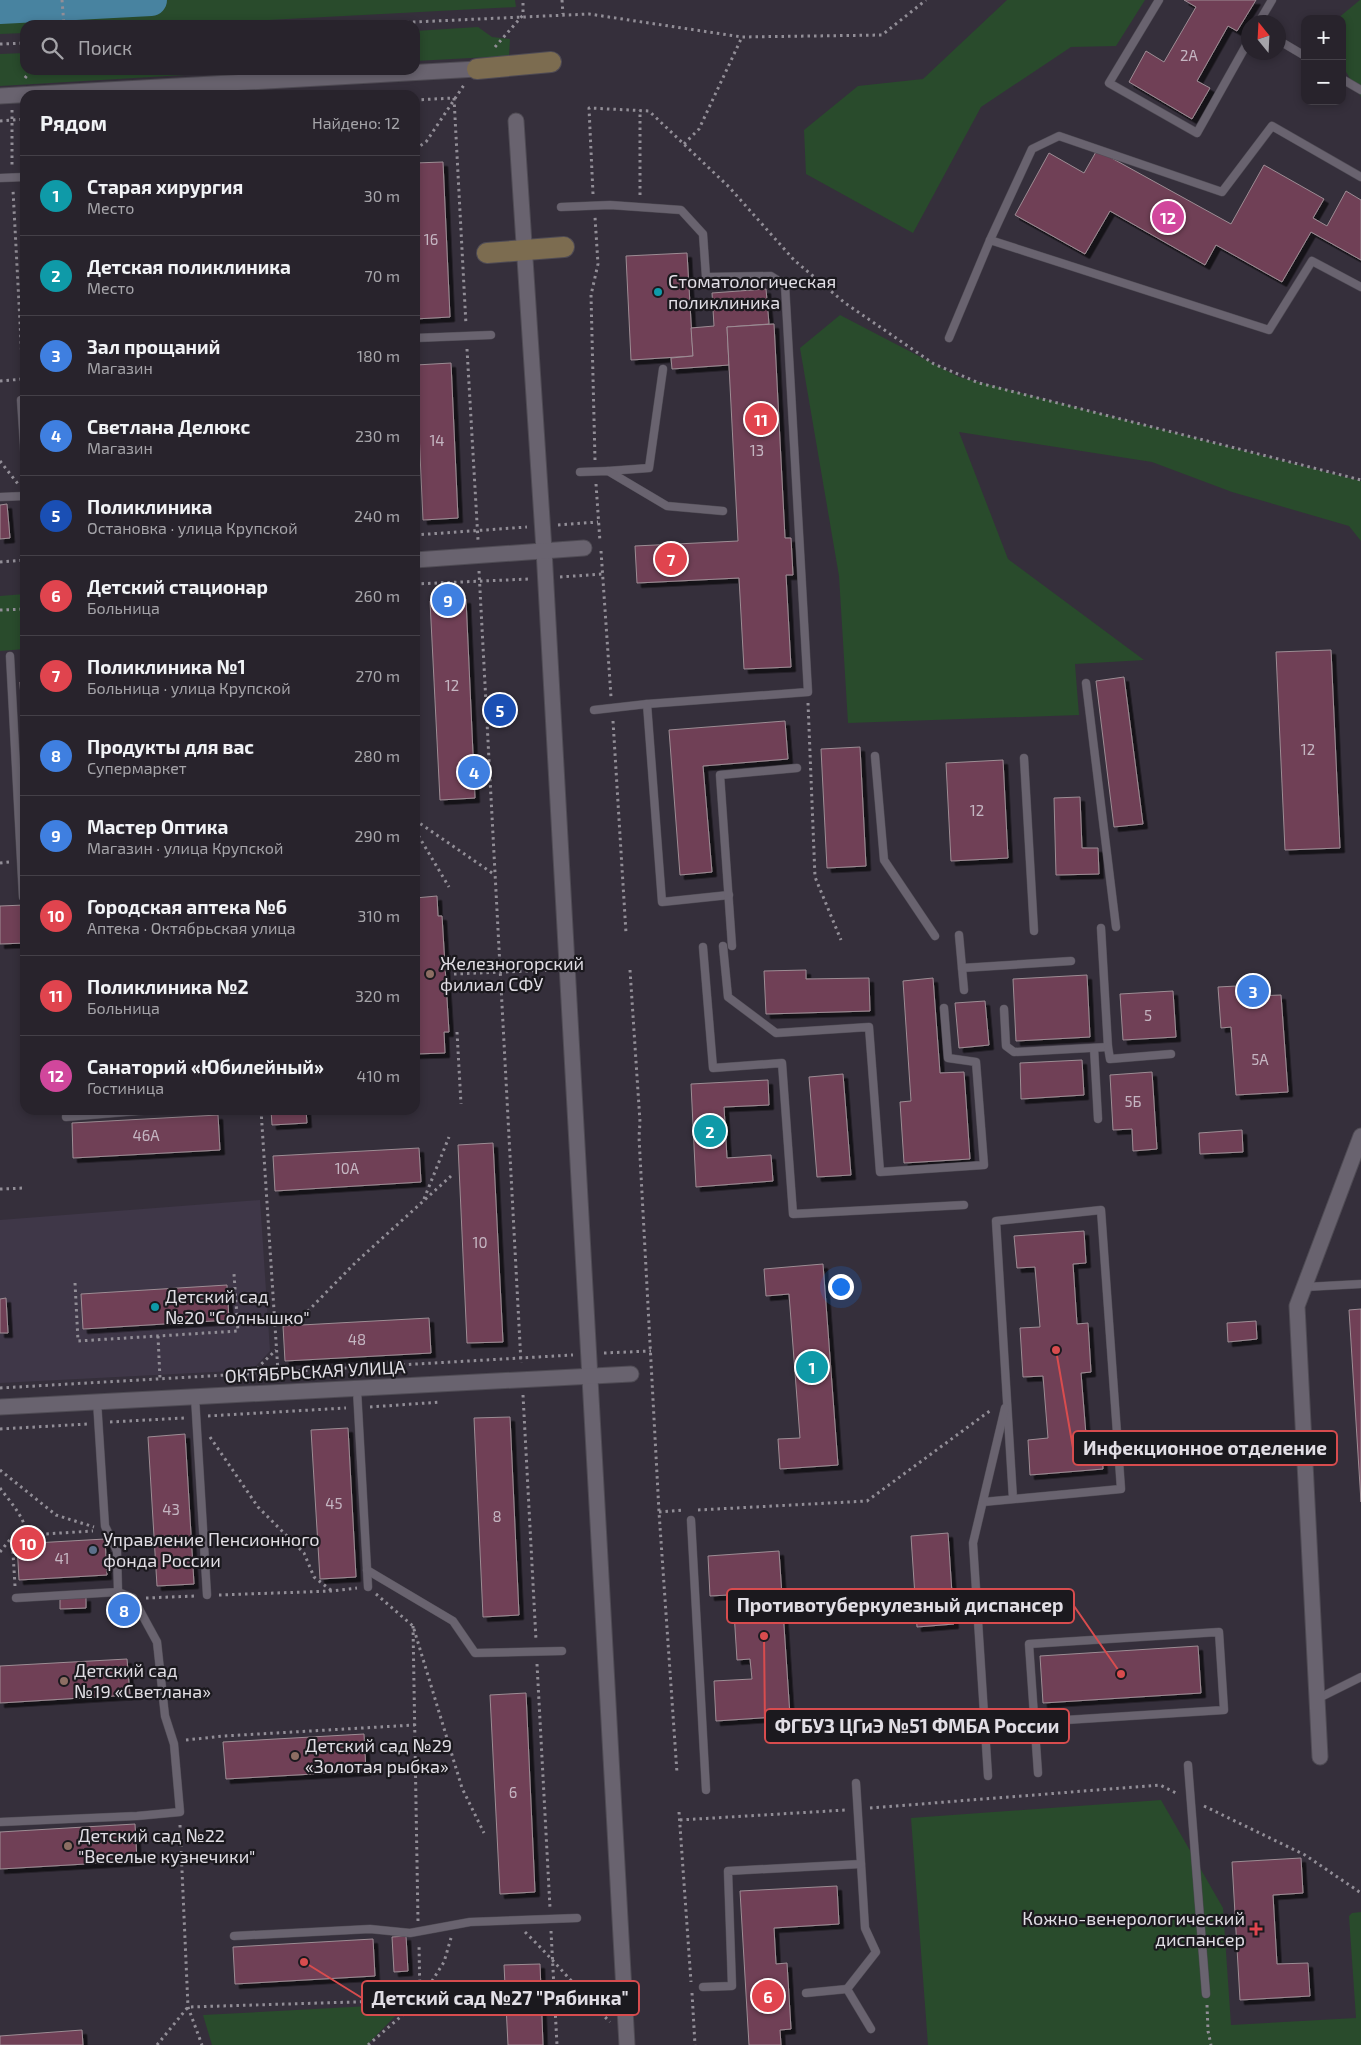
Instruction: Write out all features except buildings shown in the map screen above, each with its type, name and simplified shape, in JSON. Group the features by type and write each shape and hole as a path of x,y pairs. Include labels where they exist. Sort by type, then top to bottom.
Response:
{"street":[{"path":"420,73 551,62"},
{"path":"160,90 386,75"},
{"path":"0,96 20,95"},
{"path":"516,121 544,550 627,2042"},
{"path":"487,253 564,247"},
{"path":"420,560 584,548"},
{"path":"1320,1757 1298,1306 1361,1136"},
{"name":"ОКТЯБРЬСКАЯ УЛИЦА","path":"0,1407 357,1390 632,1374"}],"lane":[{"path":"1159,0 1109,83 1197,134 1241,55"},
{"path":"1263,15 1272,0"},
{"path":"1286,45 1301,54"},
{"path":"1346,81 1361,90"},
{"path":"950,338 990,240 1032,149 1059,136 1222,192 1272,126 1361,176"},
{"path":"0,178 20,177"},
{"path":"561,208 594,206 681,210 703,234 706,277 771,276 785,285 808,692 647,704 594,710"},
{"path":"990,240 1269,330 1312,261 1361,287"},
{"path":"420,338 491,335"},
{"path":"580,472 649,468 663,369"},
{"path":"608,471 667,506 723,511"},
{"path":"0,497 20,496"},
{"path":"10,656 20,829"},
{"path":"1086,683 1116,927"},
{"path":"647,704 662,902 728,895"},
{"path":"875,756 884,860 935,936"},
{"path":"1024,758 1034,931"},
{"path":"732,946 720,775 797,768"},
{"path":"1101,928 1110,1058 1171,1054"},
{"path":"959,935 964,990"},
{"path":"724,946 728,998 776,1033 869,1027 880,1172 984,1165 976,1062 948,1058 944,1008"},
{"path":"703,947 713,1068 782,1064 793,1214 964,1205"},
{"path":"962,968 1071,961"},
{"path":"1004,1009 1006,1046 1014,1052 1108,1047"},
{"path":"1094,1048 1098,1119"},
{"path":"66,1117 90,1115"},
{"path":"983,1502 1121,1489 1101,1210 996,1221 1013,1499"},
{"path":"1305,1287 1361,1284"},
{"path":"357,1390 368,1587"},
{"path":"195,1397 207,1596"},
{"path":"988,1776 973,1543 1007,1399"},
{"path":"97,1401 105,1526 117,1551 118,1592"},
{"path":"691,1520 706,1790"},
{"path":"367,1570 453,1621 475,1653 562,1651"},
{"path":"0,1822 137,1816 180,1812 174,1744 164,1716 157,1642 133,1598 118,1592 16,1598"},
{"path":"1034,1722 1224,1710 1219,1632 1029,1644 1034,1722 1038,1773"},
{"path":"1317,1699 1361,1678"},
{"path":"1188,1765 1206,1994"},
{"path":"806,1992 848,1989 876,1952 865,1928 856,1783"},
{"path":"703,1987 732,1986 728,1871 861,1864"},
{"path":"234,1936 370,1929 410,1933 470,1922 577,1918"},
{"path":"848,1989 870,2029"}],"path":[{"path":"62,0 64,20"},
{"path":"523,0 523,16"},
{"path":"562,0 563,14"},
{"path":"420,21 589,14 742,37 882,35 926,0"},
{"path":"684,144 699,128 742,37"},
{"path":"0,44 20,43"},
{"path":"420,100 454,98"},
{"path":"420,146 426,142 454,98"},
{"path":"454,98 557,2045"},
{"path":"626,933 595,471 591,295 598,264 589,108 649,111 729,187 794,260 844,303 934,364 979,382 1361,480"},
{"path":"640,110 640,207"},
{"path":"0,121 20,119"},
{"path":"11,120 20,319"},
{"path":"0,381 20,379"},
{"path":"0,461 20,486"},
{"path":"420,534 598,522"},
{"path":"0,562 20,560"},
{"path":"420,584 465,583"},
{"path":"0,610 20,609"},
{"path":"808,692 815,876 841,940"},
{"path":"420,823 495,875"},
{"path":"420,838 449,887"},
{"path":"454,974 568,969"},
{"path":"630,970 640,1122 639,1137 660,1512 677,1773"},
{"path":"457,1032 461,1104"},
{"path":"261,1115 278,1372"},
{"path":"422,1202 449,1137"},
{"path":"303,1316 356,1262 451,1176"},
{"path":"0,1190 25,1188"},
{"path":"75,1283 78,1340 158,1336 238,1331 234,1274"},
{"path":"158,1336 160,1379"},
{"path":"252,1374 277,1349"},
{"path":"0,1388 651,1351"},
{"path":"514,1398 523,1397"},
{"path":"660,1512 866,1502 1007,1399"},
{"path":"0,1429 444,1402"},
{"path":"196,1417 258,1507 304,1553 314,1577 332,1591"},
{"path":"0,1470 56,1515 106,1531"},
{"path":"0,1488 20,1515 27,1535"},
{"path":"0,1552 12,1536 106,1531"},
{"path":"12,1536 16,1598"},
{"path":"133,1598 332,1591 368,1587 413,1626 462,1788 484,1833"},
{"path":"413,1626 420,2000"},
{"path":"174,1744 191,1739 224,1736 415,1725"},
{"path":"680,1820 858,1809 1160,1785 1305,1855 1361,1893"},
{"path":"180,1812 188,2007 202,2045"},
{"path":"679,1812 695,2045"},
{"path":"512,1920 553,1959 581,1993 627,2042"},
{"path":"368,2045 420,2000 444,1962 451,1938 470,1922"},
{"path":"1206,1994 1208,2031 1211,2045"},
{"path":"157,2045 188,2007 420,2000"}],"shaded area":[{"path":"260,1200 270,1351 252,1370 0,1383 0,1220"}],"green space":[{"path":"0,0 515,0 516,7 268,20 20,20 20,33 0,34"},
{"path":"1007,0 1145,0 1116,46 1071,47 981,107 913,233 806,174 804,130 858,86 923,79"},
{"path":"1361,0 1361,97 1346,72 1346,15 1342,15"},
{"path":"478,27 492,37 510,39 509,56 420,61 420,31"},
{"path":"20,53 20,75 184,75 0,86 0,54"},
{"path":"840,315 959,377 1361,481 1361,541 1349,526 1232,492 1152,462 959,432 1008,559 1144,660 1075,664 1079,715 848,723 839,576 800,348"},
{"path":"20,594 20,649 0,651 0,596"},
{"path":"1161,1800 1223,1908 1231,2025 1356,2018 1349,1916 1352,1913 1361,1912 1361,2045 928,2045 911,1818"},
{"path":"407,2004 367,2045 212,2045 203,2015"}],"waterway":[{"path":"0,8 151,0"}],"place":[{"name":"Санаторий «Юбилейный»","path":"1168,217"},
{"name":"Стоматологическая поликлиника","path":"658,292"},
{"name":"Поликлиника №2","path":"761,419"},
{"name":"Поликлиника №1","path":"671,559"},
{"name":"Мастер Оптика","path":"448,600"},
{"name":"Поликлиника","path":"500,710"},
{"name":"Светлана Делюкс","path":"474,772"},
{"name":"Железногорский филиал СФУ","path":"430,974"},
{"name":"Зал прощаний","path":"1253,991"},
{"name":"Детская поликлиника","path":"710,1131"},
{"name":"Детский сад №20 \"Солнышко\"","path":"155,1307"},
{"name":"Инфекционное отделение","path":"1056,1350"},
{"name":"Старая хирургия","path":"812,1367"},
{"name":"Городская аптека №6","path":"28,1543"},
{"name":"Управление Пенсионного фонда России","path":"93,1550"},
{"name":"Продукты для вас","path":"124,1610"},
{"name":"ФГБУЗ ЦГиЭ №51 ФМБА России","path":"764,1636"},
{"name":"Противотуберкулезный диспансер","path":"1121,1674"},
{"name":"Детский сад №19 «Светлана»","path":"64,1681"},
{"name":"Детский сад №29 «Золотая рыбка»","path":"295,1756"},
{"name":"Детский сад №22 \"Веселые кузнечики\"","path":"68,1846"},
{"name":"Кожно-венерологический диспансер","path":"1256,1929"},
{"name":"Детский сад №27 \"Рябинка\"","path":"304,1962"},
{"name":"Детский стационар","path":"768,1996"}]}
